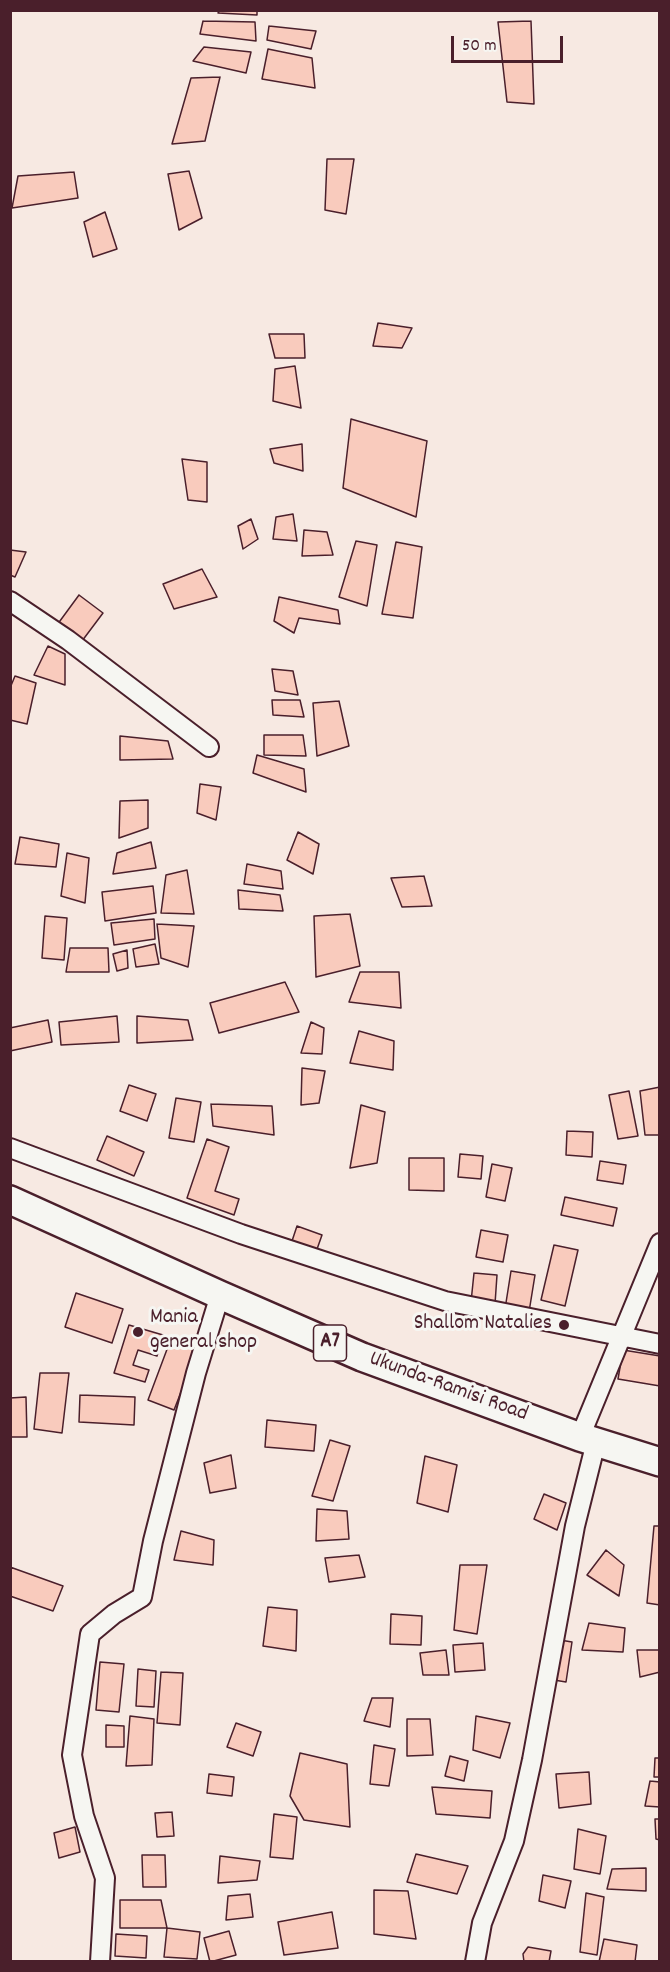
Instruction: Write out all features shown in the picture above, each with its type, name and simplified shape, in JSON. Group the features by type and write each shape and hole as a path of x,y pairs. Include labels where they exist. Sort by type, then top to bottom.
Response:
{"highway":[{"name":"Ukunda-Ramisi Road","path":"10,1200 362,1357 588,1439 660,1461"}],"street":[{"path":"10,601 68,639 209,747"},
{"path":"10,1148 241,1234 445,1301 660,1344"},
{"path":"475,1962 482,1923 514,1841 532,1760 575,1526 588,1439 620,1336 660,1243"},
{"path":"100,1962 105,1878 84,1816 72,1755 90,1634 114,1614 142,1597 153,1541 196,1373 220,1295"}],"building":[{"path":"220,10 257,10 257,15 218,13"},
{"path":"203,21 255,22 256,41 200,34"},
{"path":"531,21 534,104 507,102 498,22"},
{"path":"269,26 316,31 311,49 267,40"},
{"path":"204,47 251,52 246,73 193,61"},
{"path":"268,49 312,58 315,88 262,79"},
{"path":"220,77 205,141 172,144 191,78"},
{"path":"327,159 354,159 346,214 325,210"},
{"path":"189,171 202,218 179,230 168,174"},
{"path":"74,172 78,198 12,208 18,176"},
{"path":"105,212 117,249 93,257 84,222"},
{"path":"378,323 412,328 402,348 373,346"},
{"path":"269,334 304,334 305,358 275,358"},
{"path":"295,366 301,408 273,401 275,369"},
{"path":"351,419 427,441 416,517 343,488"},
{"path":"302,444 303,471 274,463 270,449"},
{"path":"182,459 207,462 207,502 188,500"},
{"path":"293,514 297,541 273,539 276,517"},
{"path":"251,519 258,539 243,549 238,526"},
{"path":"304,530 327,532 333,555 302,556"},
{"path":"356,541 377,545 367,606 339,597"},
{"path":"396,542 422,547 413,618 382,614"},
{"path":"10,550 26,552 15,577 10,575"},
{"path":"202,569 217,597 174,609 163,584"},
{"path":"79,595 103,613 82,641 57,625"},
{"path":"279,597 338,610 340,624 299,618 294,633 274,621"},
{"path":"48,646 65,654 65,685 34,675"},
{"path":"272,669 293,671 298,695 275,691"},
{"path":"15,676 36,683 27,724 10,720 10,688"},
{"path":"272,700 300,700 304,717 273,715"},
{"path":"339,701 349,746 317,756 313,703"},
{"path":"264,735 303,735 306,756 264,755"},
{"path":"120,736 168,741 173,759 120,760"},
{"path":"257,755 304,769 306,792 253,773"},
{"path":"200,784 221,787 216,820 197,813"},
{"path":"148,800 148,828 119,838 120,801"},
{"path":"298,832 319,844 313,874 287,860"},
{"path":"20,837 59,844 56,867 15,864"},
{"path":"151,842 156,868 113,874 117,853"},
{"path":"67,853 89,858 85,903 61,896"},
{"path":"247,864 281,871 283,889 244,884"},
{"path":"187,870 194,914 161,913 166,875"},
{"path":"424,876 432,906 402,907 391,878"},
{"path":"153,886 156,913 105,921 102,892"},
{"path":"238,890 280,895 283,911 239,909"},
{"path":"350,914 360,966 316,977 314,916"},
{"path":"45,916 67,918 64,960 42,958"},
{"path":"154,919 155,939 114,945 111,923"},
{"path":"157,924 194,926 188,967 161,958"},
{"path":"155,944 159,964 136,967 133,949"},
{"path":"70,948 108,948 109,972 66,972"},
{"path":"127,950 128,968 117,971 113,954"},
{"path":"360,972 399,972 401,1008 349,1002"},
{"path":"285,982 299,1012 219,1033 210,1003"},
{"path":"117,1016 119,1042 61,1045 59,1022"},
{"path":"137,1016 188,1020 193,1040 137,1043"},
{"path":"48,1020 52,1042 10,1051 10,1028"},
{"path":"311,1022 324,1028 322,1054 301,1053"},
{"path":"359,1031 394,1041 393,1070 350,1063"},
{"path":"302,1068 325,1071 319,1103 301,1105"},
{"path":"129,1085 156,1094 147,1121 120,1111"},
{"path":"660,1087 660,1135 645,1135 640,1091"},
{"path":"629,1091 638,1136 618,1139 609,1095"},
{"path":"176,1098 201,1102 194,1142 169,1138"},
{"path":"211,1104 272,1106 274,1135 213,1126"},
{"path":"361,1105 385,1112 377,1163 350,1168"},
{"path":"567,1131 593,1132 592,1157 566,1155"},
{"path":"107,1136 144,1152 134,1176 97,1160"},
{"path":"207,1139 229,1147 215,1191 239,1199 234,1215 187,1198"},
{"path":"460,1154 483,1156 481,1179 458,1177"},
{"path":"409,1158 444,1158 444,1191 409,1190"},
{"path":"600,1161 626,1165 623,1184 597,1180"},
{"path":"492,1164 512,1168 505,1201 486,1197"},
{"path":"565,1197 617,1208 613,1226 561,1215"},
{"path":"297,1226 322,1235 316,1252 291,1244"},
{"path":"481,1230 508,1235 503,1262 476,1257"},
{"path":"554,1245 578,1250 565,1306 541,1300"},
{"path":"511,1271 535,1275 529,1312 505,1309"},
{"path":"474,1273 497,1275 495,1304 471,1302"},
{"path":"76,1293 123,1309 112,1343 65,1327"},
{"path":"129,1325 163,1335 157,1356 138,1350 133,1365 149,1370 145,1382 114,1373"},
{"path":"172,1336 199,1346 174,1410 148,1400"},
{"path":"623,1350 660,1356 660,1386 618,1379"},
{"path":"40,1373 69,1373 62,1433 34,1429"},
{"path":"80,1395 135,1397 134,1425 79,1422"},
{"path":"26,1397 27,1437 10,1437 10,1398"},
{"path":"267,1420 316,1425 314,1451 265,1447"},
{"path":"330,1440 350,1446 333,1501 312,1496"},
{"path":"231,1455 236,1488 210,1493 204,1463"},
{"path":"425,1456 457,1465 448,1512 417,1503"},
{"path":"544,1494 566,1503 557,1530 534,1519"},
{"path":"317,1509 347,1511 349,1539 316,1541"},
{"path":"654,1526 660,1526 660,1605 647,1603"},
{"path":"181,1531 214,1540 213,1565 174,1560"},
{"path":"606,1550 624,1565 619,1596 587,1575"},
{"path":"359,1555 365,1577 329,1582 325,1558"},
{"path":"460,1565 487,1565 477,1634 454,1630"},
{"path":"10,1567 63,1586 53,1611 10,1596"},
{"path":"268,1607 297,1610 296,1651 263,1646"},
{"path":"391,1614 422,1616 421,1645 390,1644"},
{"path":"589,1623 625,1628 623,1652 582,1650"},
{"path":"554,1639 572,1642 566,1682 548,1679"},
{"path":"483,1643 485,1670 455,1672 453,1645"},
{"path":"446,1650 449,1675 423,1675 420,1653"},
{"path":"637,1650 660,1650 660,1672 640,1677"},
{"path":"100,1662 124,1664 119,1712 96,1710"},
{"path":"138,1669 156,1671 154,1707 136,1706"},
{"path":"161,1672 183,1673 180,1725 157,1723"},
{"path":"372,1698 393,1698 390,1727 364,1721"},
{"path":"130,1716 154,1719 152,1765 126,1766"},
{"path":"476,1716 510,1723 500,1758 473,1750"},
{"path":"407,1719 430,1719 433,1755 407,1756"},
{"path":"236,1723 261,1732 253,1756 227,1747"},
{"path":"106,1725 124,1726 124,1747 106,1747"},
{"path":"374,1745 395,1749 389,1786 370,1784"},
{"path":"300,1753 347,1764 350,1827 304,1820 290,1796"},
{"path":"450,1756 468,1761 464,1781 445,1776"},
{"path":"655,1758 660,1758 660,1777 654,1777"},
{"path":"589,1772 591,1804 559,1808 556,1774"},
{"path":"209,1774 234,1777 232,1796 207,1793"},
{"path":"650,1781 660,1782 660,1807 645,1806"},
{"path":"432,1787 492,1791 490,1818 436,1814"},
{"path":"172,1812 174,1836 157,1837 155,1813"},
{"path":"274,1814 297,1817 293,1859 270,1857"},
{"path":"655,1819 660,1819 660,1840 656,1839"},
{"path":"75,1827 80,1852 59,1858 54,1833"},
{"path":"578,1829 606,1836 600,1874 574,1869"},
{"path":"416,1854 468,1866 457,1894 407,1882"},
{"path":"142,1855 165,1855 166,1887 143,1887"},
{"path":"220,1856 260,1861 257,1880 218,1883"},
{"path":"646,1868 646,1891 607,1889 612,1869"},
{"path":"543,1875 571,1881 565,1908 539,1901"},
{"path":"374,1890 408,1891 416,1939 374,1934"},
{"path":"586,1893 604,1897 597,1955 580,1952"},
{"path":"250,1894 253,1917 226,1920 228,1896"},
{"path":"120,1900 161,1900 167,1928 120,1928"},
{"path":"332,1912 338,1948 284,1955 278,1922"},
{"path":"167,1928 200,1932 197,1959 164,1957"},
{"path":"229,1931 236,1955 210,1962 204,1938"},
{"path":"116,1934 147,1936 146,1958 115,1956"},
{"path":"604,1939 637,1945 635,1962 599,1962"},
{"path":"528,1947 551,1951 549,1962 524,1962 523,1954"}],"place":[{"name":"Shallom Natalies","path":"564,1325"},
{"name":"Mania general shop","path":"138,1332"}]}
